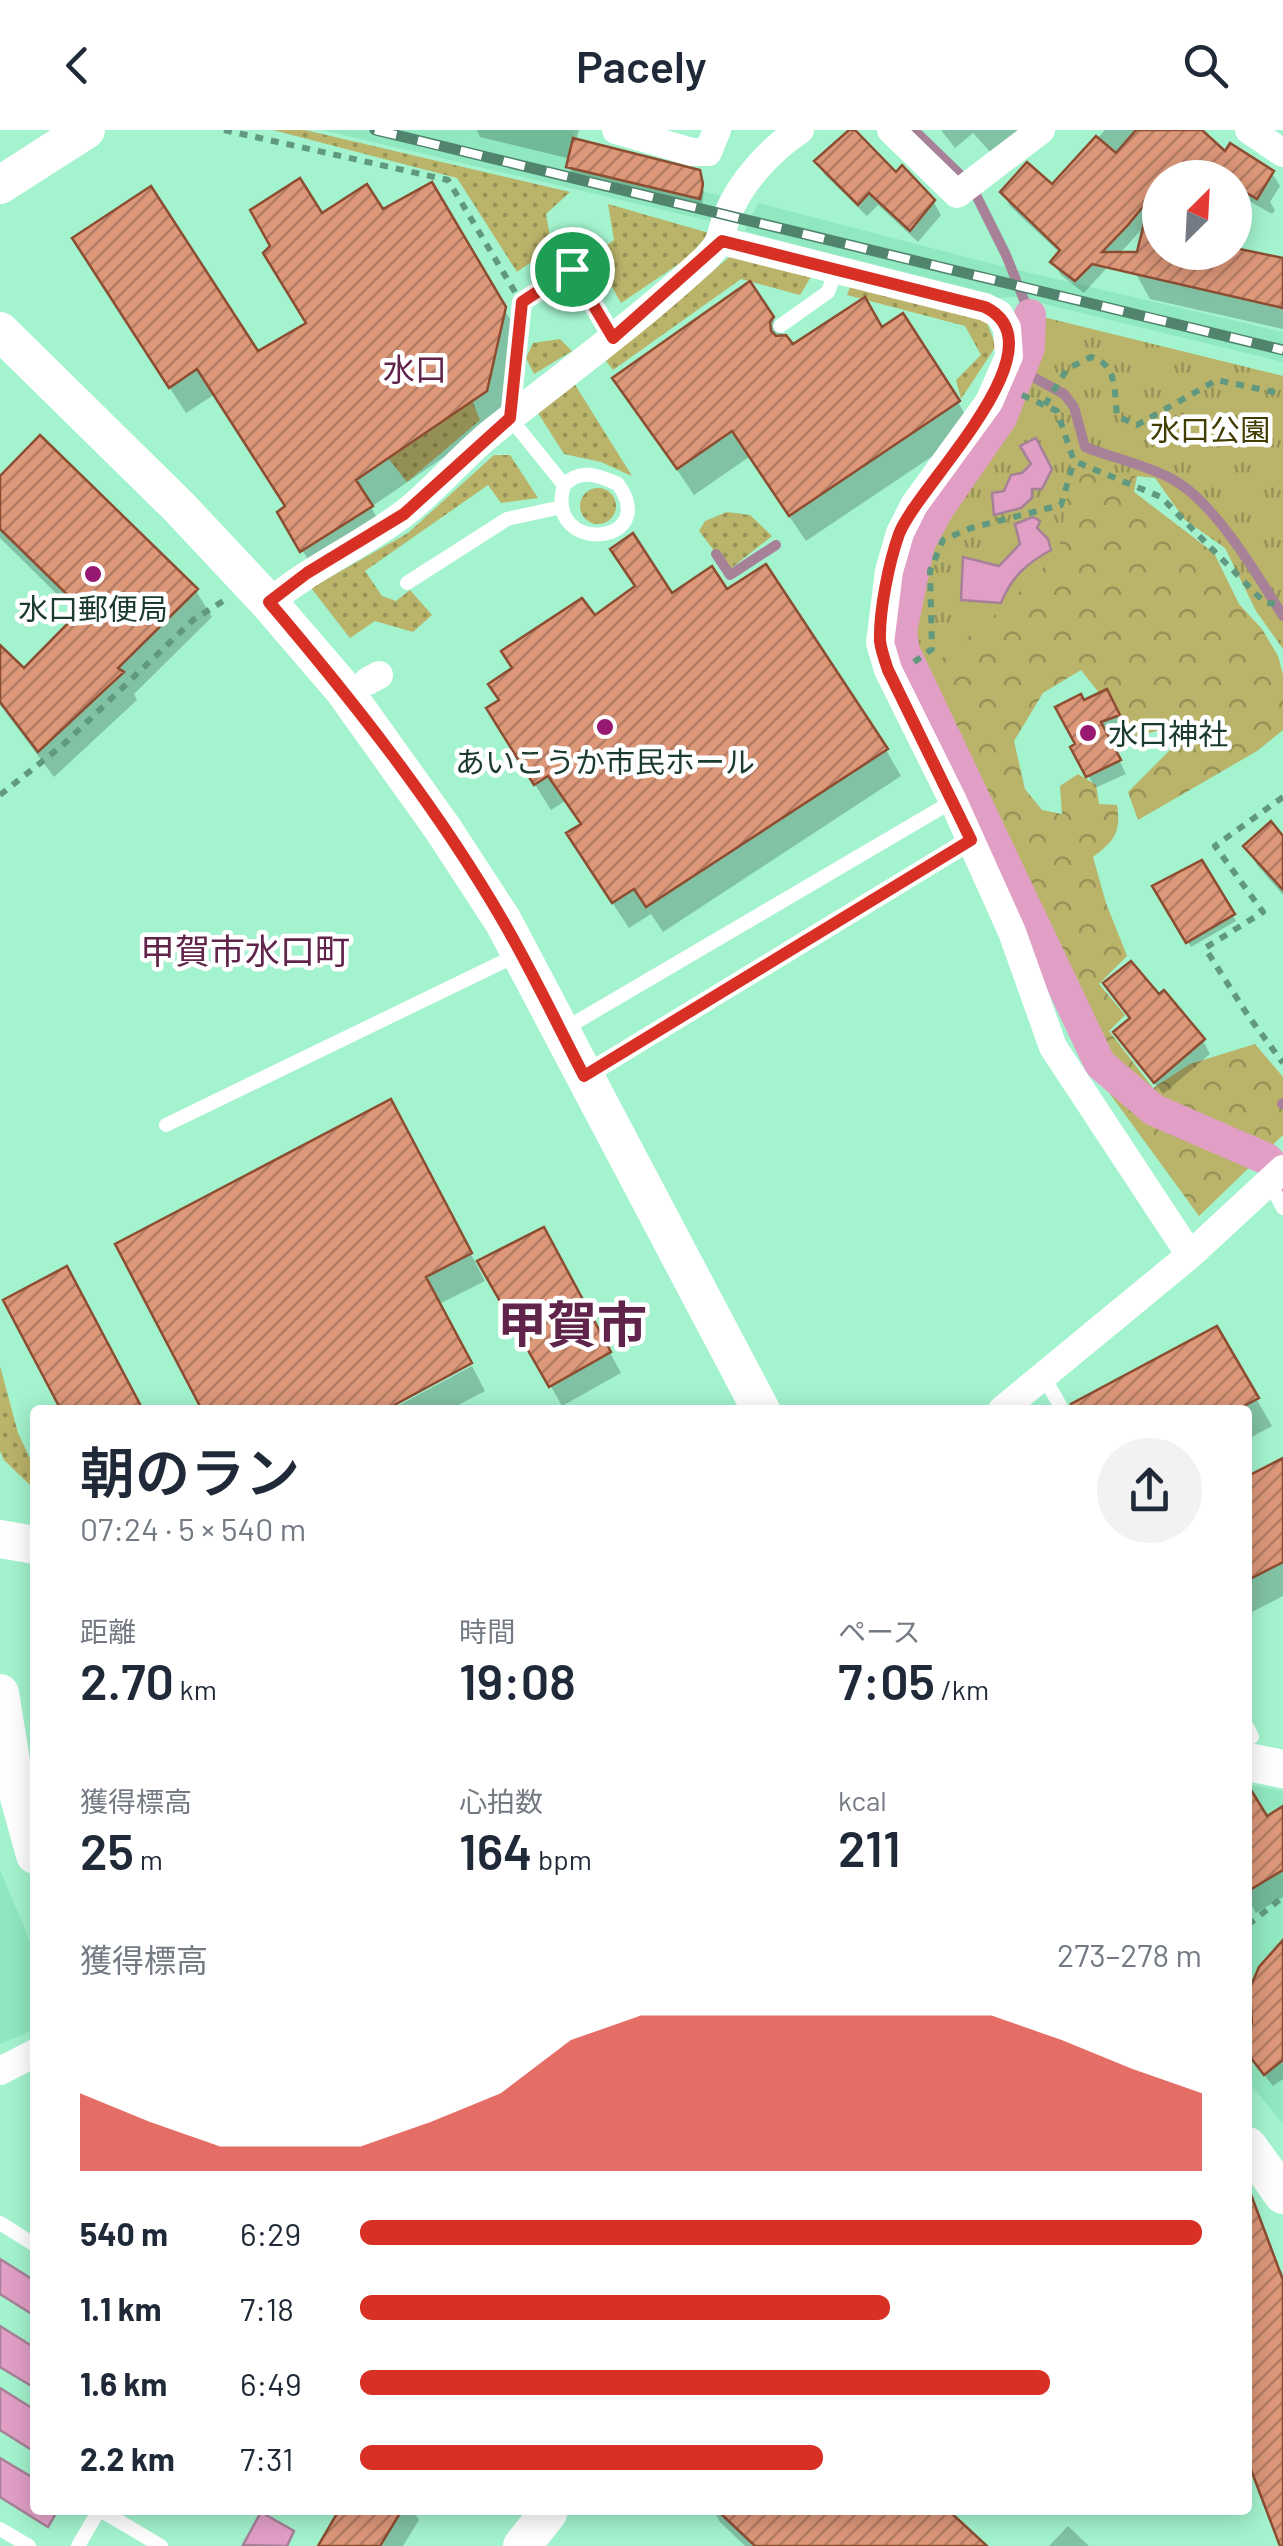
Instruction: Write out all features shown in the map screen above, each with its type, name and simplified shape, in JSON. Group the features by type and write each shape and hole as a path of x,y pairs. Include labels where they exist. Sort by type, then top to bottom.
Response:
{"street":[{"path":"0,185 86,130"},
{"path":"616,130 692,152 708,152 716,130"},
{"path":"259,592 307,573 404,514 510,418 580,371 722,241 727,216 756,171 780,143 800,130"},
{"path":"891,130 957,194 1039,131"},
{"path":"1257,133 1283,153"},
{"path":"722,241 985,307 999,314 1007,328 1009,356 990,402 914,504 900,533 880,643 888,670 1012,932 1052,1047 1190,1255"},
{"path":"0,331 259,592 343,689 388,751 471,871 520,954 757,1405"},
{"path":"1008,1405 1278,1184"},
{"path":"0,1539 30,1544"},
{"path":"0,1693 14,1779 30,1837"},
{"path":"1252,1744 1283,1769"},
{"path":"0,2071 30,2056"},
{"path":"1252,2152 1283,2195"},
{"path":"522,2546 545,2515"}],"lane":[{"path":"780,326 828,292 836,270"},
{"path":"510,418 564,485"},
{"path":"586,474 607,479 618,484 625,494 628,514 615,530 597,536 575,528 562,507 564,485 572,476 586,474"},
{"path":"407,583 507,518 562,507"},
{"path":"560,1032 953,801"},
{"path":"584,1076 971,840"},
{"path":"166,1125 520,954"},
{"path":"1044,1377 1060,1405"},
{"path":"0,2223 30,2241"},
{"path":"78,2546 96,2515"},
{"path":"107,2515 160,2546"},
{"path":"0,2530 28,2546"}],"path":[{"path":"224,130 448,180 522,302 510,418"},
{"path":"522,302 572,269 613,338"},
{"path":"1047,401 1058,382 1078,362 1090,357 1102,360 1112,372 1117,416 1137,425 1218,380 1283,394"},
{"path":"916,662 932,649 930,572 943,540 971,528 1061,505 1074,461 1063,421 1047,401 1019,394"},
{"path":"1074,461 1161,498 1265,603 1283,604"},
{"path":"0,795 64,744 192,620 259,592"},
{"path":"1283,798 1215,846 1263,912 1205,948 1248,1017 1283,1063"},
{"path":"1252,1922 1283,1897"}],"shaded area":[{"path":"322,130 575,130 566,167 699,199 701,191 731,198 719,223"},
{"path":"758,203 1008,268 1283,332 1283,362 1016,297 992,298 745,231"},
{"path":"1036,438 1052,469 1042,489 1032,489 1032,498 1021,508 994,515 992,493 1004,491 1011,475 1022,473 1031,464 1020,446"},
{"path":"1033,517 1040,521 1037,528 1048,539 1051,550 1021,572 1001,603 961,600 963,557 999,566 1020,544 1015,524"},
{"path":"1252,1786 1283,1791 1283,2124 1252,2086"},
{"path":"0,1870 30,1941 30,2031 0,2044"},
{"path":"0,2259 30,2278 30,2313 0,2294"},
{"path":"0,2326 30,2345 30,2385 0,2367"},
{"path":"0,2388 30,2407 30,2449 0,2430"},
{"path":"0,2458 30,2476 30,2515 55,2515 48,2527 0,2497"},
{"path":"259,2515 294,2531 287,2546 243,2545"}],"green space":[{"path":"273,130 305,130 570,192 546,214 552,247 517,272 457,178"},
{"path":"608,204 709,233 689,257 621,303 594,255 614,240"},
{"path":"733,254 812,275 800,295 741,279 613,370 606,361"},
{"path":"852,282 985,318 996,346 961,399 956,380 981,355 965,326 847,295"},
{"name":"水口公園","path":"1031,314 1283,376 1283,649 1256,611 1225,548 1185,520 1155,478 1086,471 1068,490 1058,553 1002,609 924,673 906,618 920,541 961,454 1025,352"},
{"path":"560,339 572,351 534,374 526,358 533,343"},
{"path":"574,383 632,476 601,462 564,454 538,413"},
{"path":"472,400 480,420 407,482 388,458"},
{"path":"494,455 510,455 538,498 501,503 488,485 365,571 382,596 396,601 410,590 432,615 413,632 375,621 350,638 311,588 408,533"},
{"path":"1140,460 1134,492 1214,553 1239,604 1262,629 1278,656 1283,675 1283,730 1257,751 1138,820 1128,792 1173,747 1173,736 1160,730 1134,737 1081,670 1043,693 1014,741 1025,789 1042,810 1062,814 1060,786 1078,774 1096,785 1099,804 1117,805 1115,835 1093,857 1127,956 1099,984 1125,1015 1109,1031 1153,1088 1190,1064 1255,1044 1283,1077 1283,1135 1199,1216 1099,1079 921,717 892,633 916,532 957,469"},
{"path":"598,488 611,493 616,506 611,519 598,524 585,519 580,506 585,493"},
{"path":"727,512 750,515 772,536 729,570 699,531 705,521"},
{"path":"0,1366 18,1433 30,1458 30,1485 0,1451"}],"building":[{"path":"849,130 855,130 896,172 902,165 935,200 910,231 869,193 858,205 814,161"},
{"path":"1136,130 1202,130 1225,151 1230,143 1274,171 1257,199 1252,196 1252,160 1142,160 1142,208 1102,252 1137,252 1142,231 1142,270 1252,270 1252,252 1283,258 1283,308 1092,264 1075,281 1050,262 1060,250 1000,192 1027,162 1052,184 1096,136 1116,153"},
{"path":"573,138 700,170 700,199 566,167"},
{"path":"300,178 322,213 367,184 383,209 432,182 506,307 487,391 356,480 373,506 300,552 277,512 285,506 197,369 169,388 72,238 151,186 258,351 306,323 263,253 270,246 250,210"},
{"path":"750,281 774,317 771,331 776,336 786,335 793,344 865,297 882,327 903,313 960,401 789,516 732,431 677,469 612,378"},
{"path":"40,435 198,589 118,668 124,672 38,752 0,702 0,645 24,668 82,609 0,529 0,476"},
{"name":"あいこうか市民ホール","path":"633,533 672,593 712,566 727,589 766,564 888,749 646,907 634,889 612,903 566,833 581,824 548,776 534,785 486,708 499,700 488,684 512,668 501,651 582,598 595,615 635,586 610,549"},
{"name":"水口神社","path":"1107,689 1120,715 1101,722 1121,760 1086,777 1070,747 1075,744 1055,707 1081,694 1084,700"},
{"path":"1271,821 1283,836 1283,890 1243,846"},
{"path":"1202,860 1235,914 1186,943 1152,886"},
{"path":"1131,961 1159,994 1164,990 1205,1039 1154,1083 1113,1032 1130,1018 1103,983"},
{"path":"391,1099 472,1253 426,1277 472,1363 394,1405 199,1405 115,1244"},
{"path":"544,1227 611,1352 549,1387 477,1261"},
{"path":"67,1266 140,1405 58,1405 3,1300"},
{"path":"1217,1326 1259,1398 1246,1405 1071,1404"},
{"path":"1283,1458 1283,1562 1252,1578 1252,1474"},
{"path":"1252,1792 1267,1816 1283,1806 1283,1870 1252,1889"},
{"path":"1283,1940 1283,2060 1264,2075 1252,2059 1252,1983 1259,1967"},
{"path":"1252,2197 1283,2280 1280,2546 1252,2472"},
{"path":"336,2515 399,2515 380,2546 318,2546"},
{"path":"722,2515 953,2515 987,2546 755,2546"}],"waterway":[{"path":"914,130 971,185 1030,315"},
{"path":"1030,315 1029,348 1001,418 938,509 919,544 901,631 904,651 1100,1064 1154,1110 1267,1159 1283,1177"},
{"path":"1020,370 1064,394 1074,407 1085,447 1162,474 1204,504 1234,541 1283,616"},
{"path":"716,554 730,575 776,545"},
{"path":"1239,1145 1245,1140"}],"railway":[{"path":"375,130 1283,350"}],"place":[{"name":"水口郵便局","path":"93,574"},
{"name":"あいこうか市民ホール","path":"605,727"},
{"name":"水口神社","path":"1088,733"}],"district":[{"name":"水口","path":"415,368"},
{"name":"甲賀市水口町","path":"245,950"},
{"name":"甲賀市","path":"572,1323"}],"route":[{"path":"722,241 985,307 999,314 1007,328 1009,356 990,402 914,504 900,533 890,571 880,643 888,670 971,840 584,1076 503,921 471,871 343,689 269,602 307,573 404,514 510,418 522,302 572,269 613,338 722,241"}]}
